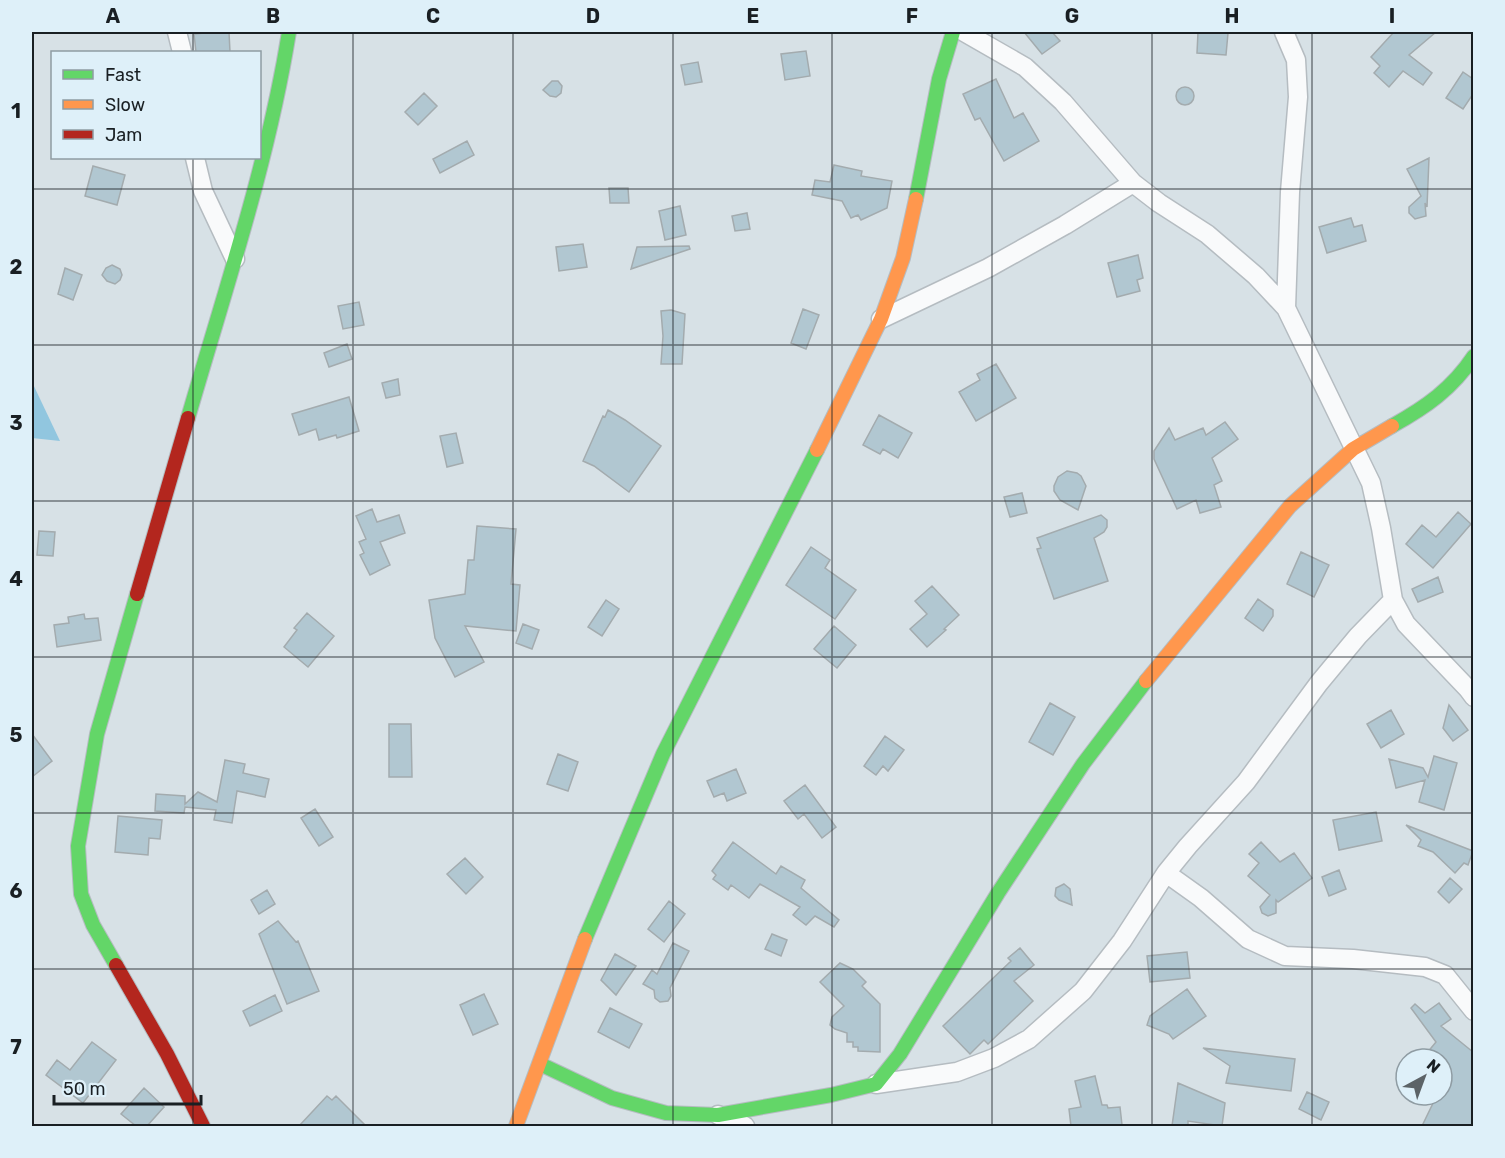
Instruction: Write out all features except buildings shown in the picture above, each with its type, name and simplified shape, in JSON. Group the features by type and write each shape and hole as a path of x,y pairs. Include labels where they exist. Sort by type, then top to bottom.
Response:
{"street":[{"path":"177,32 182,51"},
{"path":"203,1126 167,1054 93,925 81,894 78,846 97,734 262,162 282,75 289,32"},
{"path":"516,1126 596,909 663,754 796,493 880,319 903,258 928,127 939,78 953,32"},
{"path":"963,32 1025,67 1063,102 1133,183 1207,234 1256,276 1287,308 1371,483 1393,600 1406,624 1468,689 1473,698"},
{"path":"1284,32 1296,60 1298,97 1290,192 1287,308"},
{"path":"195,159 203,191 235,259"},
{"path":"880,319 988,268 1065,225 1133,183"},
{"path":"876,1084 900,1054 998,892 1083,764 1119,714 1251,551 1290,506 1353,449 1426,406 1464,370 1473,356"},
{"path":"540,1064 612,1098 666,1113 718,1116 831,1095 876,1084 957,1072 994,1058 1029,1039 1083,991 1122,941 1166,873 1246,782 1319,683 1358,636 1393,600"},
{"path":"1166,873 1201,898 1248,939 1285,956 1353,959 1425,967 1445,975 1473,1011"},
{"path":"718,1116 745,1126"}],"shaded area":[{"path":"32,382 60,441 32,438"}],"traffic: fast":[{"path":"188,418 258,178 289,32"},
{"path":"916,199 939,79 953,32"},
{"path":"1392,426 1438,396 1457,378 1474,356"},
{"path":"585,939 663,754 817,450"},
{"path":"116,965 93,925 81,894 78,846 97,734 137,594"},
{"path":"540,1064 612,1098 666,1113 718,1115 831,1095 876,1084 900,1054 998,893 1083,764 1146,681"}],"traffic: slow":[{"path":"817,450 881,319 903,258 916,199"},
{"path":"1146,681 1290,506 1353,449 1392,426"},
{"path":"516,1126 585,939"}],"traffic: jam":[{"path":"137,594 188,418"},
{"path":"116,965 167,1054 203,1126"}]}
